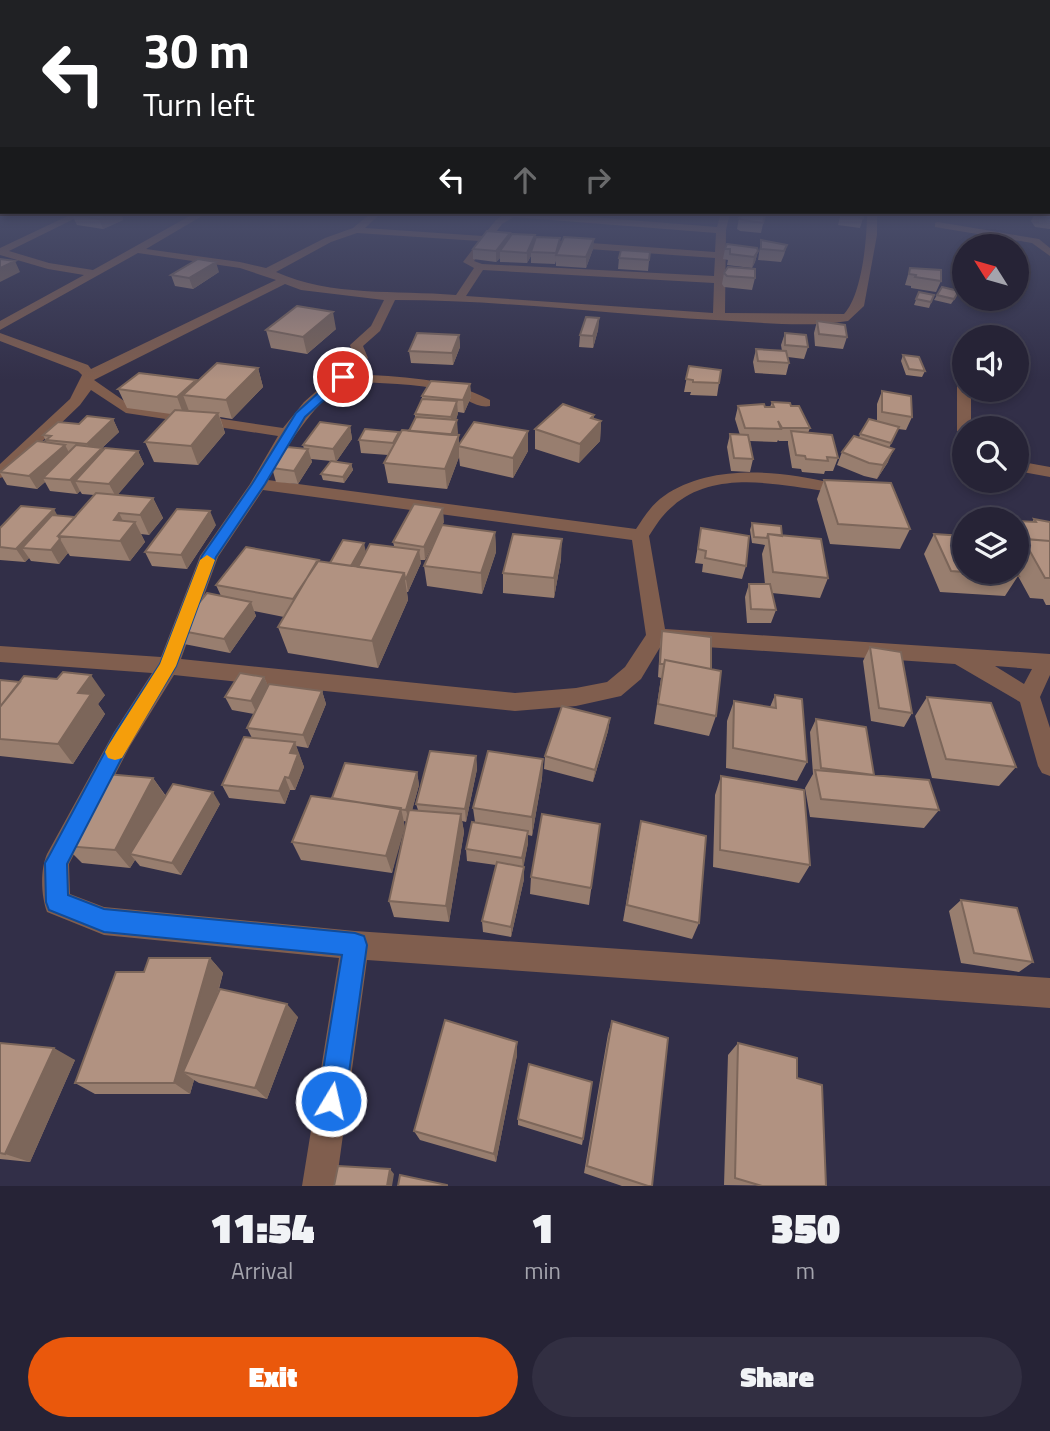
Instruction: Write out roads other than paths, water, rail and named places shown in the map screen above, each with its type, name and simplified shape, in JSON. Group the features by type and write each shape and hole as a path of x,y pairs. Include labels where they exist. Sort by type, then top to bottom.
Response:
{"street":[{"path":"67,268 94,273"},
{"path":"0,326 102,268"},
{"path":"253,268 313,289 391,297 459,298 771,319 848,317 858,306 865,268"},
{"path":"267,272 274,268"},
{"path":"459,298 479,268"},
{"path":"505,268 721,280"},
{"path":"719,316 721,268"},
{"path":"0,473 75,402 88,379 284,280"},
{"path":"391,297 376,328 356,345 361,358 309,405 287,433 258,484 209,556 168,666 122,739 56,863 57,902 104,921 355,945 1050,993"},
{"path":"0,337 83,368 88,379 126,409 287,433"},
{"path":"343,377 444,386 470,393 485,403"},
{"path":"1029,468 1050,472"},
{"path":"0,654 168,666 515,702 576,697 613,690 633,673 656,636 640,535 670,499 699,485 733,476 825,486"},
{"path":"258,484 640,535"},
{"path":"656,636 1048,662 1030,697 1050,766"},
{"path":"957,655 1030,697"},
{"path":"319,1186 355,945"}]}
